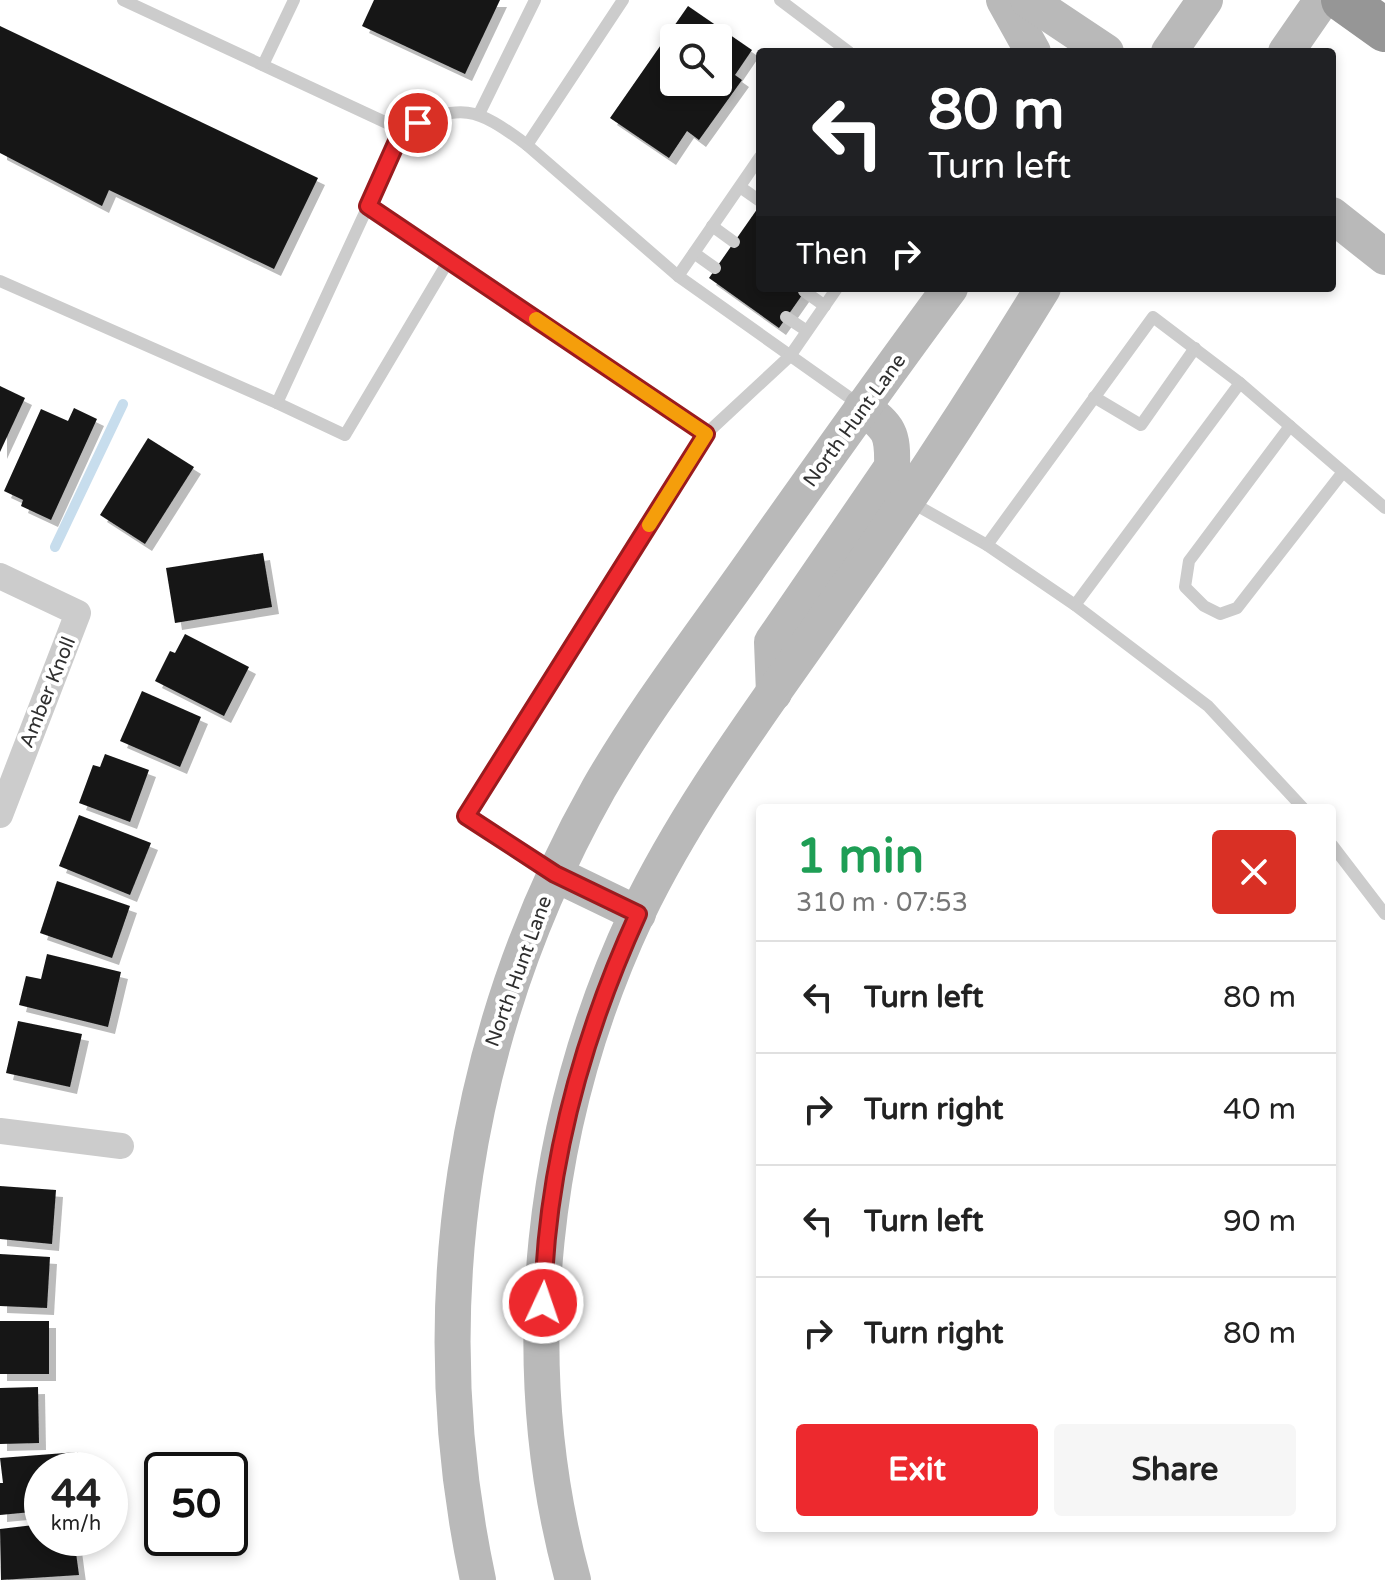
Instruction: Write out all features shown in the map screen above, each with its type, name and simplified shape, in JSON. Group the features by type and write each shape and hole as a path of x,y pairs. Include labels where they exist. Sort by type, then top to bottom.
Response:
{"main road":[{"path":"1004,0 1031,48"},
{"path":"1028,0 1100,48"},
{"path":"1172,48 1205,0"},
{"path":"1289,48 1322,0"},
{"path":"1336,218 1385,257"},
{"name":"North Hunt Lane","path":"478,1580 463,1505 453,1407 451,1319 457,1226 470,1137 491,1044 516,965 555,874 627,744 862,407 947,292"},
{"path":"573,1580 554,1486 544,1399 542,1311 547,1241 561,1147 576,1082 602,1000 638,914 690,818 908,501 1040,292"},
{"path":"774,693 772,642 892,467 893,438 883,423 862,407"},
{"path":"555,874 638,914"}],"street":[{"name":"Amber Knoll","path":"0,576 78,613 0,815"},
{"path":"0,1131 121,1146"}],"lane":[{"path":"123,0 402,130"},
{"path":"263,65 294,0"},
{"path":"479,114 535,0"},
{"path":"527,145 623,0"},
{"path":"780,0 839,48"},
{"path":"277,403 402,130 434,116 466,111 491,118 527,145 678,276 862,407"},
{"path":"678,276 756,163"},
{"path":"740,187 756,198"},
{"path":"368,206 706,434"},
{"path":"712,226 734,242"},
{"path":"694,253 715,268"},
{"path":"0,281 345,435 449,260"},
{"path":"805,292 825,306"},
{"path":"555,874 466,816 706,434 790,356 834,292"},
{"path":"786,317 807,331"},
{"path":"987,545 1153,317 1240,383 1385,508"},
{"path":"1094,397 1141,425 1195,348"},
{"path":"1075,605 1240,383"},
{"path":"1290,426 1189,561 1185,587 1204,606 1220,614 1237,608 1343,472"},
{"path":"908,501 987,545 1075,605 1208,706 1299,804"},
{"path":"1336,850 1385,914"}],"building":[{"path":"374,0 500,0 465,74 362,26"},
{"path":"688,6 714,24 675,24"},
{"path":"0,26 318,178 274,269 109,190 102,206 0,153"},
{"path":"732,36 752,50 735,75 742,80 732,94"},
{"path":"660,46 660,96 731,96 699,140 687,131 669,158 610,118"},
{"path":"756,211 756,292 804,292 779,328 709,278"},
{"path":"0,386 25,398 0,452"},
{"path":"74,408 97,419 51,520 21,506 23,500 4,491 41,409 68,421"},
{"path":"148,438 194,467 145,544 100,515"},
{"path":"263,553 272,607 175,623 166,568"},
{"path":"185,634 249,667 224,716 155,681 170,651 175,653"},
{"path":"142,691 201,717 180,767 120,741"},
{"path":"105,754 149,770 130,822 79,803 93,765 100,767"},
{"path":"79,815 151,843 130,895 59,866"},
{"path":"57,881 130,906 112,958 40,933"},
{"path":"47,954 121,972 108,1027 19,1005 26,976 41,979"},
{"path":"18,1021 82,1034 70,1087 6,1073"},
{"path":"0,1186 56,1190 52,1244 0,1239"},
{"path":"0,1254 50,1257 47,1308 0,1306"},
{"path":"0,1321 49,1321 49,1374 0,1374"},
{"path":"38,1387 39,1443 0,1444 0,1388"},
{"path":"24,1456 24,1513 0,1515 0,1483 3,1483 0,1458"},
{"path":"24,1526 24,1556 76,1556 79,1575 1,1580 0,1529"}],"waterway":[{"path":"55,547 123,404"}],"slow traffic":[{"path":"536,319 706,434 649,525"}],"route":[{"path":"418,123 402,130 368,206 706,434 466,816 555,874 638,914 602,1000 569,1111 553,1190 543,1303"}]}
